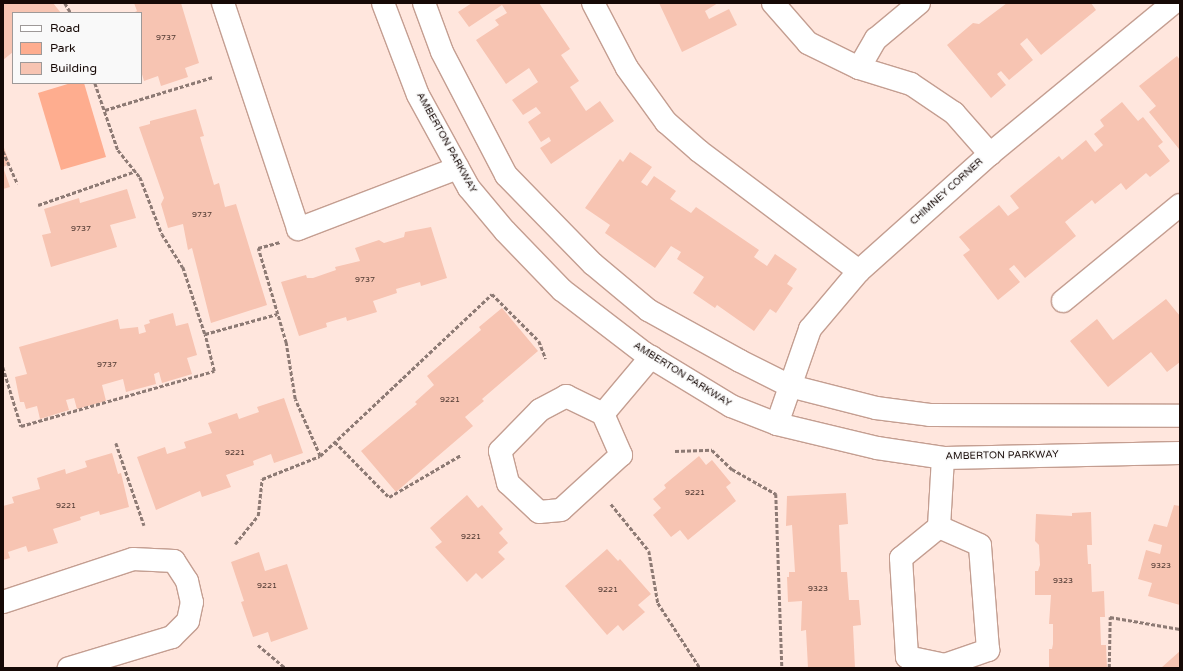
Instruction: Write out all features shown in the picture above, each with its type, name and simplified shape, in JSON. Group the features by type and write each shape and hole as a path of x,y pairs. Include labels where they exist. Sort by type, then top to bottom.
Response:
{"street":[{"path":"223,3 298,229 458,168"},
{"name":"AMBERTON PARKWAY","path":"383,3 418,95 469,188 505,231 562,290 651,357 731,406 777,424 877,448 943,458 1180,453"},
{"path":"424,3 442,52 506,175 593,264 648,310 790,386 876,408 930,415 1180,416"},
{"path":"593,3 627,68 666,122 699,151 859,271"},
{"path":"774,3 808,43 859,68 911,84 954,113 990,154"},
{"path":"859,68 876,39 919,3"},
{"name":"CHIMNEY CORNER","path":"777,424 810,329 859,271 990,154 1173,3"},
{"path":"1063,301 1180,205"},
{"path":"602,414 651,357"},
{"path":"566,396 602,414 621,455 561,510 539,512 508,483 500,451 540,410 566,396"},
{"path":"939,527 980,545 988,650 945,665 907,657 901,558 939,527 943,458"},
{"path":"3,602 133,559 174,561 188,581 192,602 188,621 172,637 69,668"}],"path":[{"path":"65,3 70,12"},
{"path":"105,110 213,77"},
{"path":"3,367 21,426 214,372 205,334 183,267 162,234 136,171 118,150 95,84"},
{"path":"3,151 18,184"},
{"path":"38,205 136,171"},
{"path":"280,242 258,248 286,343 295,399 320,456"},
{"path":"235,544 258,516 262,479 320,456 492,294 539,341 546,359"},
{"path":"205,334 277,314"},
{"path":"335,442 388,497 461,455"},
{"path":"116,443 144,525"},
{"path":"675,451 712,450 732,469 776,494 782,668"},
{"path":"610,504 649,551 658,603 700,668"},
{"path":"1109,668 1110,617 1180,629"},
{"path":"258,645 285,668"}],"green space":[{"path":"68,84 84,84 106,157 61,170 38,93"}],"building":[{"path":"3,3 53,3 60,12 12,12 12,53 3,60"},
{"path":"134,3 181,3 199,63 185,68 188,77 161,86 158,76 144,81 142,74 142,12 135,12 137,11"},
{"path":"472,3 539,3 570,49 561,55 579,81 570,87 586,111 600,101 614,121 551,164 540,148 551,141 549,137 541,142 528,122 541,113 536,107 523,115 512,100 538,82 529,68 506,84 476,40 499,25 495,20 507,13 502,5 469,27 458,12"},
{"path":"659,3 718,3 705,11 709,19 729,9 737,25 682,52"},
{"path":"1007,3 1091,3 1096,10 1041,55 1027,38 1020,44 1033,60 1009,80 1001,71 997,74 1006,85 991,98 947,45 973,23 979,24"},
{"path":"1177,56 1180,60 1179,149 1149,112 1156,106 1139,86"},
{"path":"1122,102 1138,121 1143,117 1163,142 1158,146 1170,161 1150,177 1146,173 1126,190 1121,183 1095,204 1092,200 1065,222 1076,236 1025,278 1014,265 1009,269 1020,282 998,300 963,255 970,250 959,237 999,205 1008,216 1019,208 1010,196 1059,156 1062,160 1086,140 1095,152 1103,145 1094,134 1104,126 1100,120"},
{"path":"196,109 204,136 200,137 214,185 219,183 225,207 236,204 267,305 211,323 192,248 188,250 183,224 168,228 161,204 164,198 139,127 150,124 150,121"},
{"path":"3,145 10,164 3,167"},
{"path":"630,152 652,167 641,182 647,186 654,176 676,191 670,199 691,213 696,207 759,250 754,257 767,266 775,254 797,269 787,284 793,288 776,313 770,309 754,331 717,305 715,308 693,293 704,277 677,259 681,252 671,246 655,268 605,233 610,225 585,208 620,159 623,162"},
{"path":"3,167 10,187 3,189"},
{"path":"127,189 136,218 110,225 117,247 51,267 42,235 51,233 44,209 79,198 80,203"},
{"path":"431,227 447,278 421,286 420,282 396,289 397,293 373,301 377,312 347,321 346,317 326,323 327,327 299,336 281,282 306,275 307,278 313,278 336,270 335,267 360,261 355,248 379,240 384,243 404,237 405,232"},
{"path":"1166,299 1180,316 1180,362 1167,372 1151,352 1108,387 1070,341 1097,319 1113,340"},
{"path":"502,308 538,351 482,399 484,401 465,417 473,426 396,492 361,451 417,404 415,402 434,385 427,376 481,330 479,327"},
{"path":"173,313 176,326 188,323 197,355 187,358 192,374 162,383 159,372 154,374 156,384 126,392 123,379 102,385 106,401 77,409 74,398 66,400 69,410 40,419 37,406 26,409 24,402 20,402 15,377 27,374 19,347 118,319 120,329 138,327 139,334 146,332 144,325 150,323 149,320"},
{"path":"284,398 303,453 274,463 271,454 253,461 254,465 226,475 231,487 202,497 200,491 156,510 137,457 165,447 167,454 186,448 184,442 212,433 208,423 237,413 239,419 259,412 257,407"},
{"path":"112,453 118,474 121,473 129,507 100,515 99,511 80,517 81,520 53,529 58,543 28,552 26,546 8,552 10,558 3,560 3,506 14,503 12,497 40,489 37,478 65,469 66,474 87,467 85,461"},
{"path":"699,456 706,465 712,460 731,483 726,487 736,501 688,540 680,530 671,537 653,515 661,508 653,499 666,488 664,485"},
{"path":"846,493 848,524 839,525 841,572 847,572 849,600 859,600 861,625 853,626 855,668 808,668 806,630 801,631 802,601 788,602 787,577 789,577 789,572 795,572 792,525 786,526 787,496"},
{"path":"467,495 478,508 482,505 503,529 499,533 508,543 498,552 505,559 482,579 476,573 467,582 435,547 442,542 430,528"},
{"path":"1174,505 1180,506 1180,605 1148,596 1152,583 1138,579 1146,550 1160,554 1162,545 1148,541 1154,524 1167,527"},
{"path":"1091,512 1092,545 1087,545 1088,564 1091,564 1092,592 1104,591 1105,617 1100,617 1101,645 1106,645 1107,668 1049,668 1049,649 1052,649 1053,644 1053,624 1049,624 1051,595 1035,595 1035,571 1038,571 1040,565 1039,545 1035,541 1036,514 1072,516 1072,513"},
{"path":"607,549 618,561 620,559 651,594 638,605 645,612 623,631 618,625 607,635 565,586"},
{"path":"259,552 265,571 287,564 308,629 271,642 268,632 253,637 241,602 244,601 231,562"},
{"path":"1180,651 1180,668 1161,668"}]}
